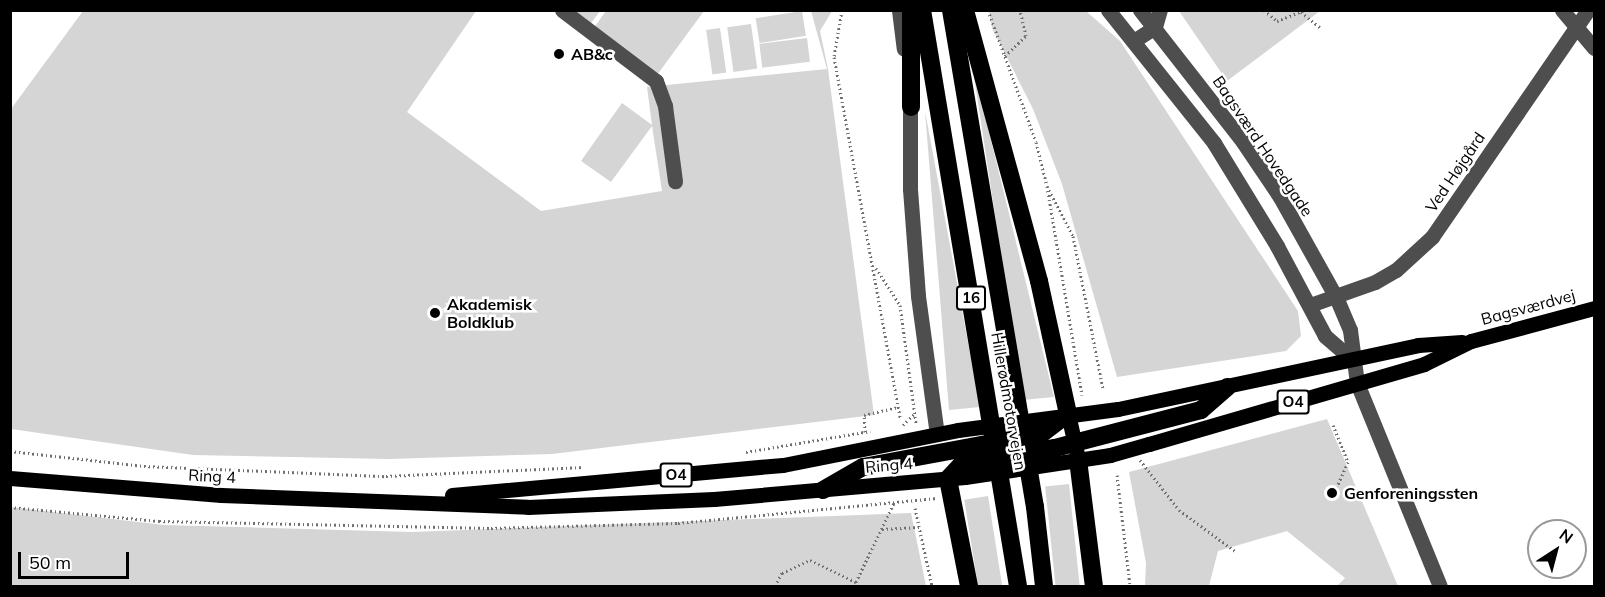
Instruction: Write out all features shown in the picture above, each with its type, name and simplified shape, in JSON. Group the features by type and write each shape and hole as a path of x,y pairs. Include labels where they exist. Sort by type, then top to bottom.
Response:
{"highway":[{"path":"911,10 912,107"},
{"name":"Hillerødmotorvejen","path":"922,10 1010,520 1017,586"},
{"name":"Hillerødmotorvejen","path":"951,10 1035,507 1044,586"},
{"path":"959,459 1051,423 1068,414 1039,281 965,10"},
{"path":"823,490 863,467 939,443 959,459 1056,456 1077,451 1200,410 1227,387"},
{"path":"1077,451 1094,586"},
{"path":"959,459 969,586"}],"main road":[{"name":"Bagsværdvej","path":"1351,359 1418,345 1471,341 1594,308"},
{"name":"Bagsværdvej","path":"1357,383 1424,364 1471,341"},
{"name":"O4","path":"1068,414 1118,409 1351,359"},
{"name":"O4","path":"1077,451 1132,449 1357,383"},
{"path":"1068,414 1077,451"},
{"path":"939,443 959,459"},
{"name":"Ring 4","path":"413,500 783,465 939,443"},
{"name":"Ring 4","path":"10,478 221,495 413,500 528,507 714,499 823,490 959,459"}],"street":[{"path":"562,10 656,81 665,106 675,181"},
{"path":"900,10 912,107 910,189 918,296 939,443"},
{"path":"1108,10 1135,40 1219,152 1310,305 1325,336 1351,359"},
{"name":"Bagsværd Hovedgade","path":"1140,10 1155,27 1280,198 1336,297 1350,330 1351,359 1357,383 1440,586"},
{"path":"1135,40 1155,27 1160,10"},
{"path":"1562,10 1594,48"},
{"name":"Ved Højgård","path":"1310,305 1336,297 1396,270 1432,237 1588,10"}],"path":[{"path":"842,10 834,57 875,266 900,418"},
{"path":"988,10 1047,186 1082,397"},
{"path":"1005,56 1026,36 1020,10"},
{"path":"1264,10 1277,21 1302,11 1321,28"},
{"path":"1047,186 1073,236 1103,389"},
{"path":"875,266 900,305 914,414 905,425 895,427"},
{"path":"865,432 864,415 899,407"},
{"path":"1334,425 1348,462 1335,491"},
{"path":"735,454 875,430"},
{"path":"1132,449 1179,510 1235,551"},
{"path":"10,451 144,466 386,476 592,466"},
{"path":"1117,475 1130,586"},
{"path":"776,586 782,573 810,560 855,584 894,503"},
{"path":"915,508 932,586"},
{"path":"882,529 919,527"}],"shaded area":[{"path":"1179,10 1320,11 1227,81"},
{"name":"Akademisk Boldklub","path":"83,11 476,11 407,112 541,211 662,191 652,126 611,182 581,161 622,103 652,125 647,87 827,69 811,11 832,11 820,31 828,69 874,415 552,454 389,459 193,455 11,429 11,109"},
{"path":"568,11 600,11 589,26"},
{"path":"606,11 704,11 657,75 593,29"},
{"path":"802,11 806,36 759,43 756,18"},
{"path":"989,11 1086,11 1120,41 1298,311 1301,336 1286,351 1117,377 1062,184 1033,109 992,28"},
{"path":"751,24 757,69 733,72 727,27"},
{"path":"720,28 726,73 712,75 706,30"},
{"path":"807,38 810,62 762,68 759,44"},
{"path":"972,63 1054,397 1023,400"},
{"path":"925,111 980,407 949,410"},
{"path":"1327,419 1398,586 1337,586 1345,578 1287,531 1218,551 1209,586 1145,586 1146,563 1129,472"},
{"path":"1069,484 1080,586 1056,586 1045,487"},
{"path":"988,496 1002,586 978,586 964,500"},
{"path":"10,507 164,525 412,532 911,513 926,586 11,586"}],"place":[{"name":"AB&c","path":"559,54"},
{"name":"Akademisk Boldklub","path":"435,313"},
{"name":"Genforeningssten","path":"1332,493"}]}
